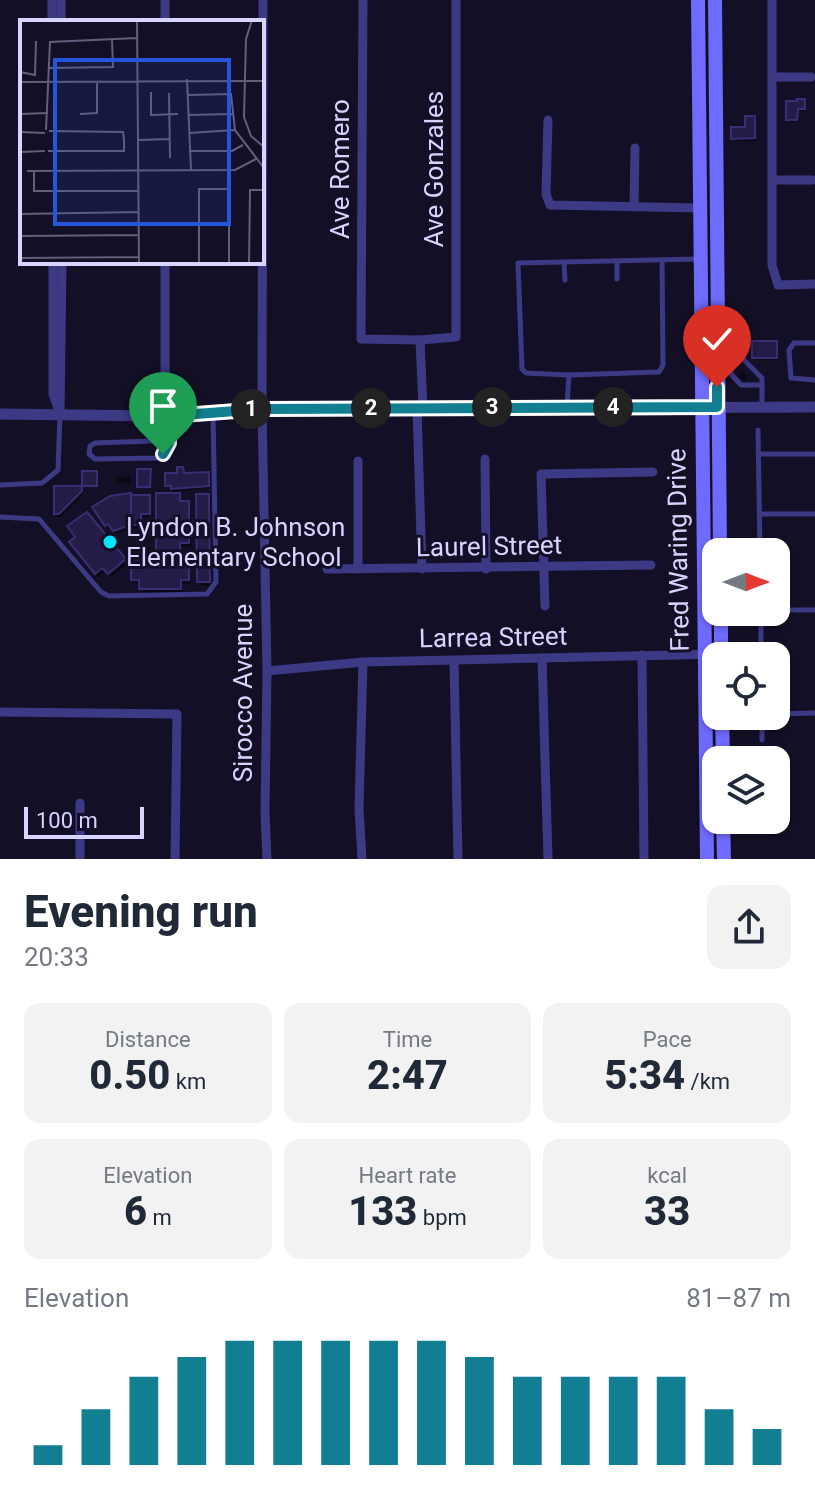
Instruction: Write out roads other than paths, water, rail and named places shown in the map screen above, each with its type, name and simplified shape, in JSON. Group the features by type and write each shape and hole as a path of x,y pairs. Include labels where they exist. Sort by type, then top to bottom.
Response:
{"main road":[{"name":"Fred Waring Drive","path":"698,0 704,642"},
{"name":"Fred Waring Drive","path":"715,0 724,357 717,407 720,538"},
{"path":"699,96 717,96"},
{"name":"Fred Waring Drive","path":"705,730 707,859"},
{"path":"723,834 724,859"}],"street":[{"name":"Sirocco Avenue","path":"263,0 263,20"},
{"name":"Ave Romero","path":"363,0 361,339 420,340"},
{"name":"Ave Gonzales","path":"420,340 456,337 456,0"},
{"path":"772,0 772,265 778,285 815,284"},
{"path":"773,77 811,77"},
{"path":"548,120 546,194 550,205 700,208"},
{"path":"634,207 635,148"},
{"path":"773,180 813,180"},
{"path":"53,264 53,394 60,414"},
{"path":"60,414 62,264"},
{"path":"164,416 165,264"},
{"name":"Sirocco Avenue","path":"262,264 267,859"},
{"path":"420,340 422,569"},
{"path":"0,414 164,416 262,409 815,407"},
{"path":"485,459 486,569"},
{"path":"358,461 358,569"},
{"path":"545,606 541,474 653,472"},
{"name":"Laurel Street","path":"327,569 651,565"},
{"name":"Larrea Street","path":"267,671 363,662 702,654"},
{"path":"642,655 644,859"},
{"path":"542,658 548,859"},
{"path":"454,661 458,859"},
{"path":"362,859 359,808 363,662"},
{"path":"0,712 177,714 175,859"},
{"path":"80,803 80,859"}],"lane":[{"path":"662,260 663,365 659,372 569,375 526,373 522,369 518,263 700,259"},
{"path":"617,261 617,279"},
{"path":"564,262 565,280"},
{"path":"815,343 794,343 789,350 791,378 815,380"},
{"path":"762,385 741,385 731,374 724,357 741,357 762,378 762,385 762,407"},
{"path":"567,407 569,375"},
{"path":"0,517 39,519 101,592 109,596 207,594 216,582 213,412"},
{"path":"0,485 42,483 58,470 60,414"},
{"path":"164,416 167,448 157,458 95,459 89,454 90,446 95,443 153,441 164,416"},
{"path":"758,430 760,538"},
{"path":"759,454 815,454"},
{"path":"760,514 815,514"},
{"path":"790,610 815,610"},
{"path":"790,714 815,713"},
{"path":"762,730 762,740"}],"place":[{"name":"Lyndon B. Johnson Elementary School","path":"110,542"}]}
